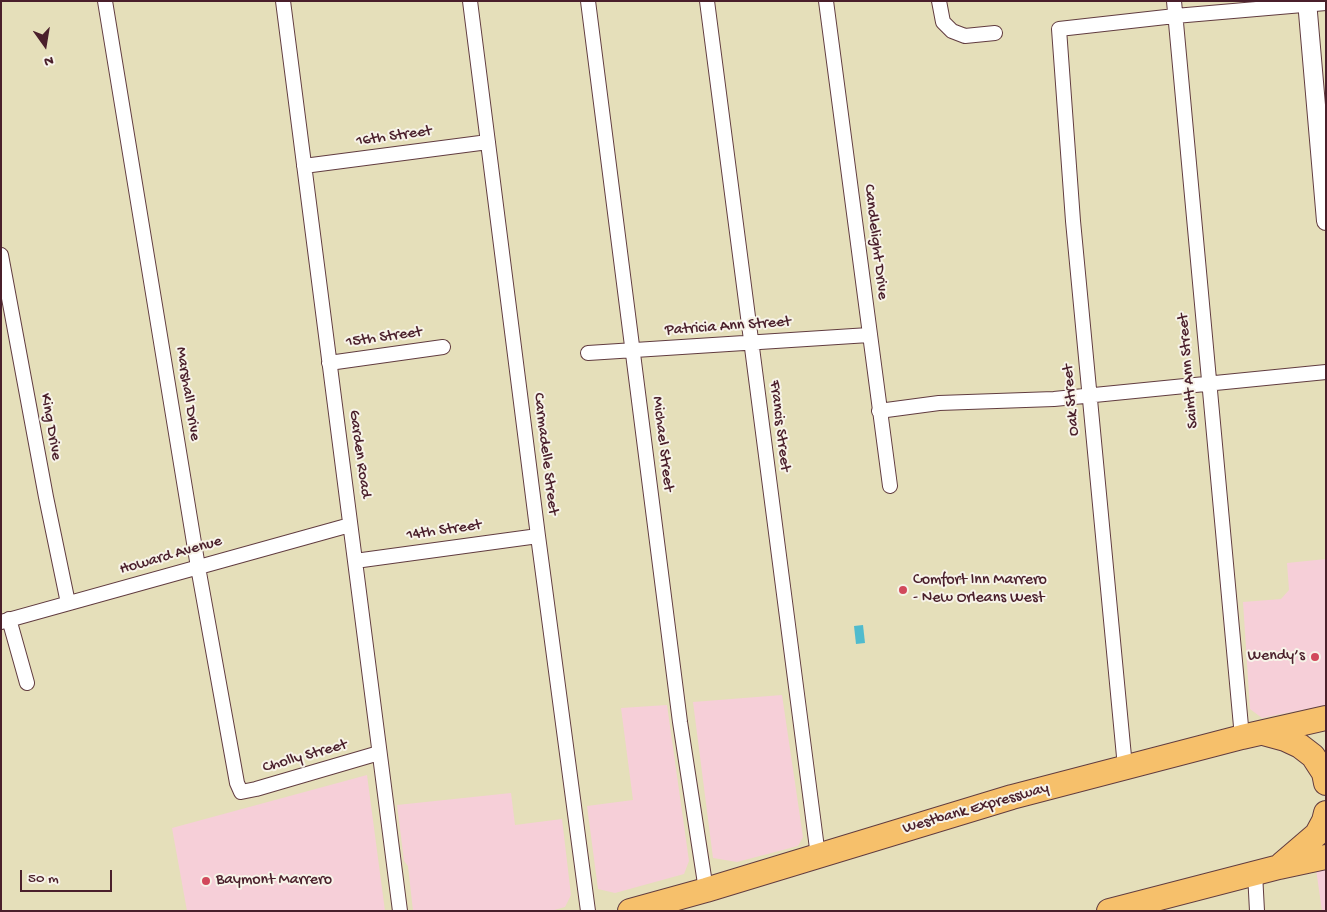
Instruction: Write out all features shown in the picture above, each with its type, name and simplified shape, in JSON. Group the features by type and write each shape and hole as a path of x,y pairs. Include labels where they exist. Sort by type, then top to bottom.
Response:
{"highway":[{"name":"Westbank Expressway","path":"630,911 706,890 1012,797 1251,735 1326,718"},
{"path":"1251,735 1286,739 1300,746 1312,756 1324,773 1326,783"},
{"path":"1279,867 1317,834 1326,813"},
{"path":"1109,911 1134,908 1255,873 1326,857"}],"street":[{"name":"Marshall Drive","path":"104,1 198,567 237,783 241,792"},
{"name":"Garden Road","path":"283,1 400,911"},
{"name":"Carmadelle Street","path":"470,1 588,911"},
{"name":"Michael Street","path":"588,1 680,722 706,890"},
{"name":"Francis Street","path":"707,1 818,856"},
{"name":"Candlelight Drive","path":"826,1 890,486"},
{"path":"939,1 943,22 952,31 965,36 994,33"},
{"name":"Saintt Ann Street","path":"1174,1 1208,383 1251,735"},
{"path":"1307,3 1326,221"},
{"path":"1175,16 1307,3 1326,3"},
{"name":"Oak Street","path":"1125,767 1072,211 1059,29 1175,16"},
{"name":"16th Street","path":"304,166 488,142"},
{"name":"King Drive","path":"1,255 44,488 68,604"},
{"name":"Patricia Ann Street","path":"588,353 870,335"},
{"name":"15th Street","path":"329,363 443,347"},
{"path":"879,411 939,403 1054,399 1326,372"},
{"name":"Howard Avenue","path":"5,621 350,525"},
{"name":"14th Street","path":"355,561 538,536"},
{"path":"5,621 27,683"},
{"name":"Cholly Street","path":"241,792 379,753"},
{"path":"1255,873 1258,911"}],"shaded area":[{"path":"1326,559 1326,705 1262,718 1250,709 1243,602 1281,599 1289,590 1287,563"},
{"path":"782,695 803,837 798,846 737,862 713,858 693,702"},
{"path":"667,705 689,861 684,874 615,893 598,889 587,806 633,800 621,708"},
{"path":"367,775 385,911 187,911 172,828"},
{"path":"511,793 515,825 562,819 571,895 565,907 551,911 413,911 408,866 404,861 397,805"},
{"path":"1326,867 1326,911 1322,911 1316,869"}],"water":[{"path":"863,625 865,643 856,644 854,626"}],"place":[{"name":"Comfort Inn Marrero - New Orleans West","path":"903,590"},
{"name":"Wendy’s","path":"1315,657"},
{"name":"Baymont Marrero","path":"206,881"}]}
